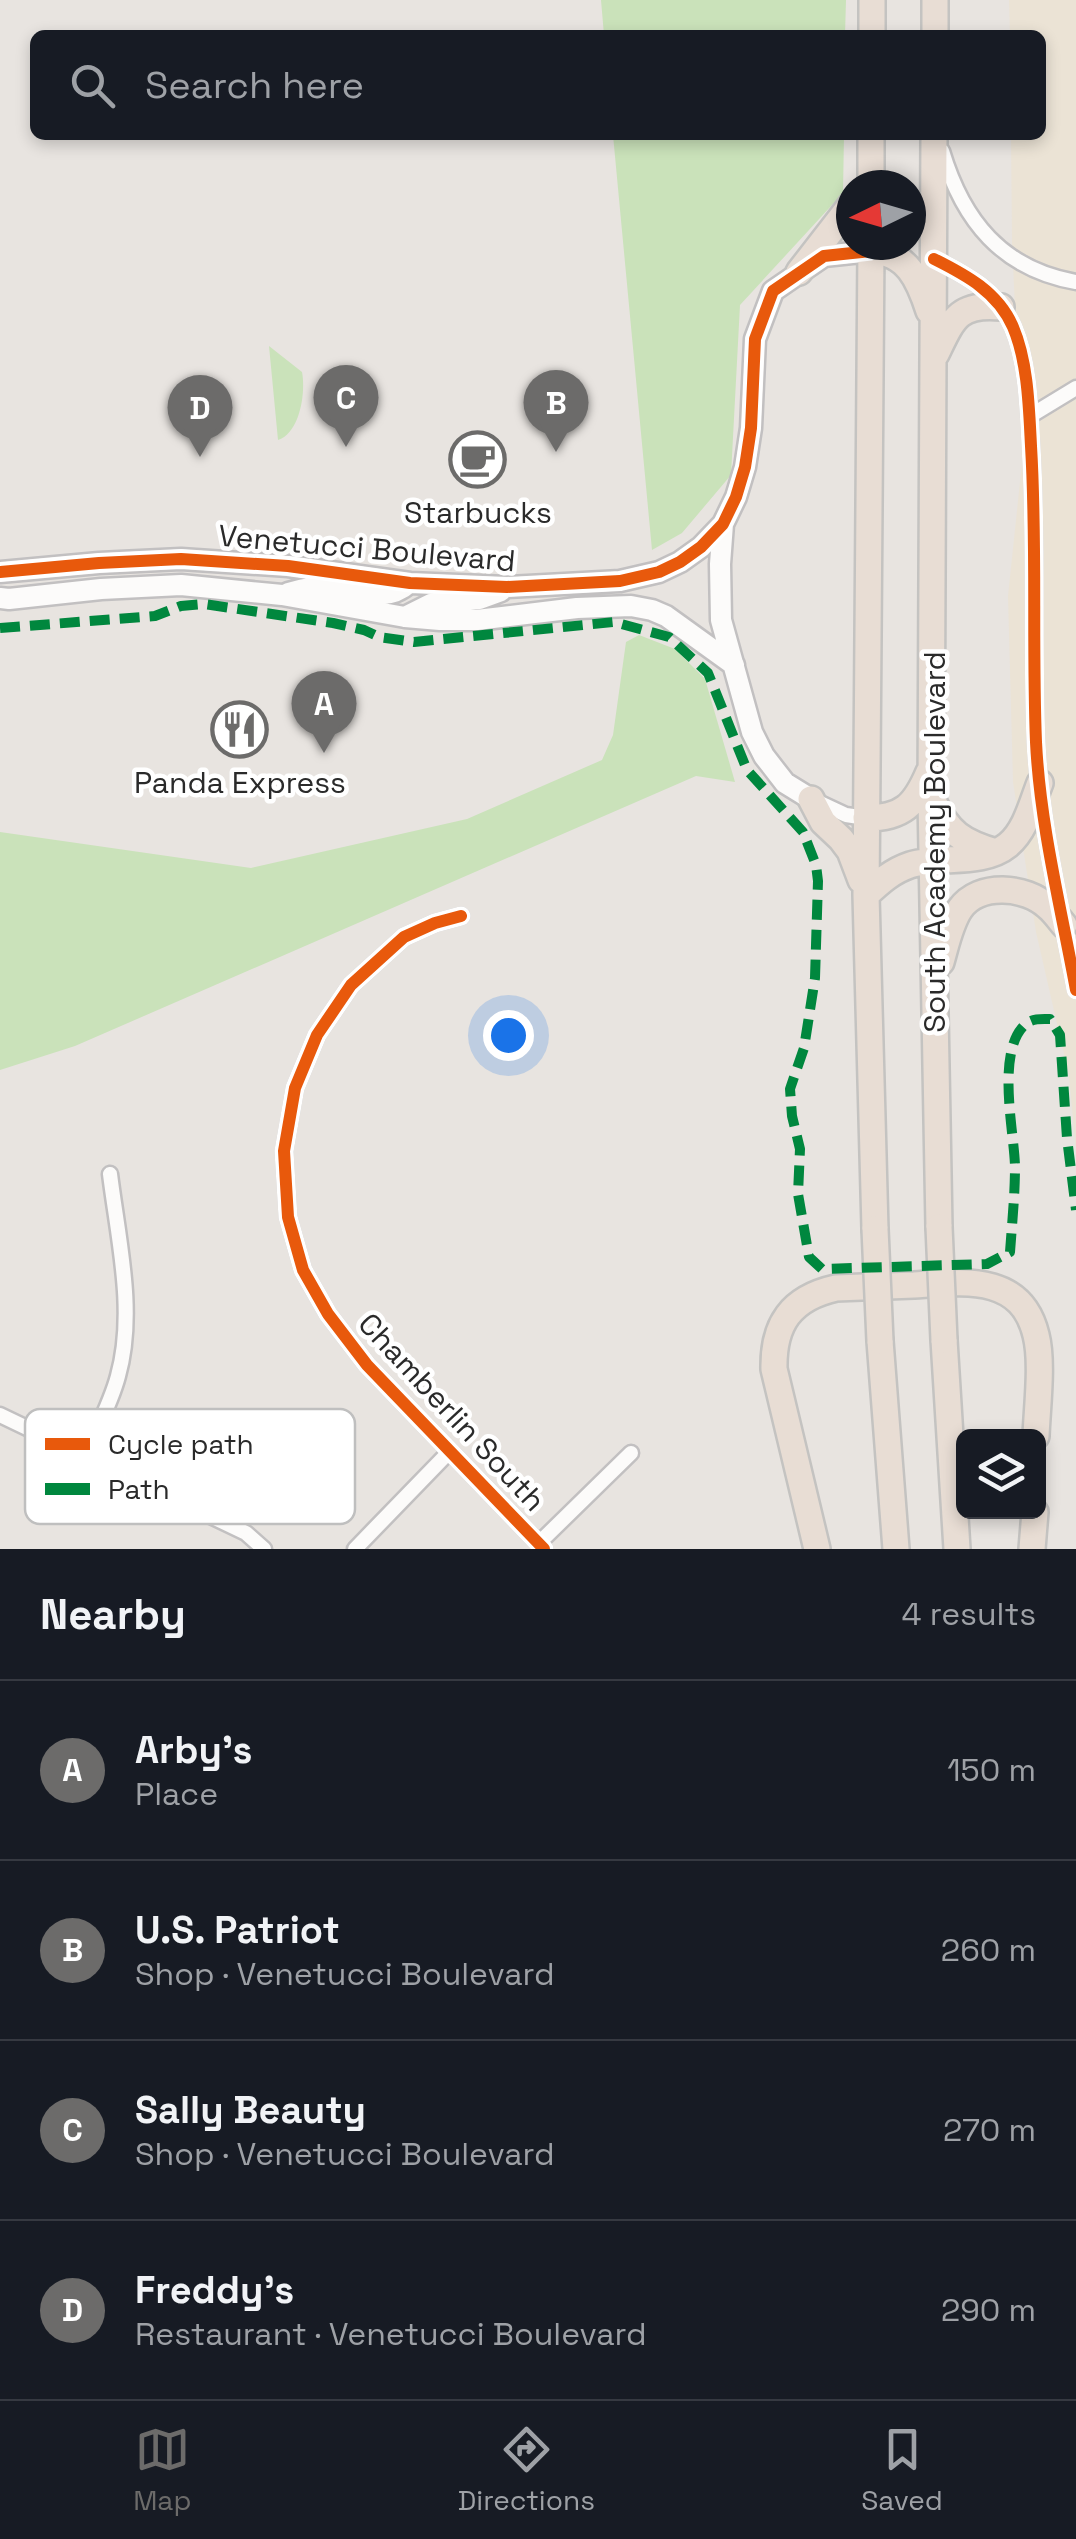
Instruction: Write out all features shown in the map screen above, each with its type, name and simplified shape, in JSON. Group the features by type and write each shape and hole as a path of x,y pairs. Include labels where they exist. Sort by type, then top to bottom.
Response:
{"highway":[{"path":"872,0 872,30"},
{"path":"935,0 935,30"},
{"path":"871,140 871,170"},
{"name":"South Academy Boulevard","path":"936,140 931,798 938,1227 957,1542"},
{"path":"800,272 836,225"},
{"path":"926,253 934,259"},
{"path":"871,260 866,894 880,1341 896,1549"},
{"path":"901,260 923,292 934,325"},
{"path":"934,358 961,312 972,306 1002,307"},
{"path":"866,818 898,814 911,804 931,768"},
{"path":"866,894 893,872 912,864 974,857 1010,844 1023,826 1040,783"},
{"path":"931,798 956,835 996,852"},
{"path":"810,799 822,822 850,851 866,894"},
{"path":"934,986 953,922 963,905 978,895 994,890 1028,895 1046,904 1064,925"},
{"path":"817,1549 774,1370 774,1354 780,1326 790,1311 818,1292 972,1282 1004,1291 1018,1301 1036,1333 1036,1429"},
{"path":"1032,1549 1034,1519"}],"street":[{"path":"938,140 951,180 985,235 1026,267 1076,282"},
{"name":"Venetucci Boulevard","path":"0,572 181,559 288,566 410,583 507,587 620,582 659,572 701,547 723,524 736,497 751,428 755,339 773,291 824,256 836,254"},
{"path":"934,259 986,289 1013,326 1021,356 1030,416 1035,510 1036,742 1076,990"},
{"path":"1030,416 1076,388"},
{"path":"723,524 721,620 752,732 764,756 786,783 810,799 866,818"},
{"path":"282,595 317,586 385,595 400,592 410,583"},
{"name":"Venetucci Boulevard","path":"0,598 181,584 282,595 440,620 631,606 666,616 734,665"},
{"path":"405,617 431,604 479,599 507,587"},
{"name":"Chamberlin South","path":"461,916 404,937 351,985 317,1035 295,1088 284,1152 288,1217 303,1270 328,1314 367,1365 542,1546"},
{"path":"104,1409 118,1376 125,1332 125,1294 110,1174"},
{"path":"0,1414 25,1426"},
{"path":"355,1549 450,1451"},
{"path":"542,1546 631,1454"},
{"path":"229,1524 246,1532 264,1549"}],"shaded area":[{"path":"1009,0 1076,0 1076,1151 1069,1076 1036,932 1013,782 1008,596 1022,463 1011,140 1046,140 1046,30 1010,30"}],"green space":[{"path":"601,0 846,0 845,30 604,30"},
{"path":"613,140 844,140 843,170 836,170 836,201 740,305 731,475 682,533 652,550"},
{"path":"269,346 302,372 303,380 296,421 286,436 278,440"},
{"path":"639,635 675,649 705,679 735,782 696,776 75,1046 0,1070 0,832 251,868 467,819 602,760 613,735 626,642"}],"marked path":[{"path":"0,628 155,616 181,606 204,604 333,623 379,637 414,642 614,622 669,637 708,673 747,770 803,832 816,865 815,978 804,1048 790,1089 800,1149 798,1194 809,1257 822,1269 987,1264 1010,1252 1015,1166 1009,1090 1011,1051 1017,1035 1035,1020 1050,1019 1060,1035 1076,1210"}],"cycle path":[{"path":"0,572 181,559 288,566 410,583 507,587 620,581 659,572 701,547 723,524 736,497 751,428 755,339 773,291 824,256 836,255"},
{"path":"934,259 969,278 999,304 1013,327 1025,370 1033,483 1038,773 1076,990"},
{"path":"461,916 404,937 351,985 317,1035 295,1088 284,1151 288,1217 303,1270 328,1314 367,1365 544,1549"}],"place":[{"name":"Sally Beauty","path":"346,447"},
{"name":"U.S. Patriot","path":"556,452"},
{"name":"Freddy's","path":"200,457"},
{"name":"Starbucks","path":"478,459"},
{"name":"Panda Express","path":"240,729"},
{"name":"Arby's","path":"324,753"}]}
